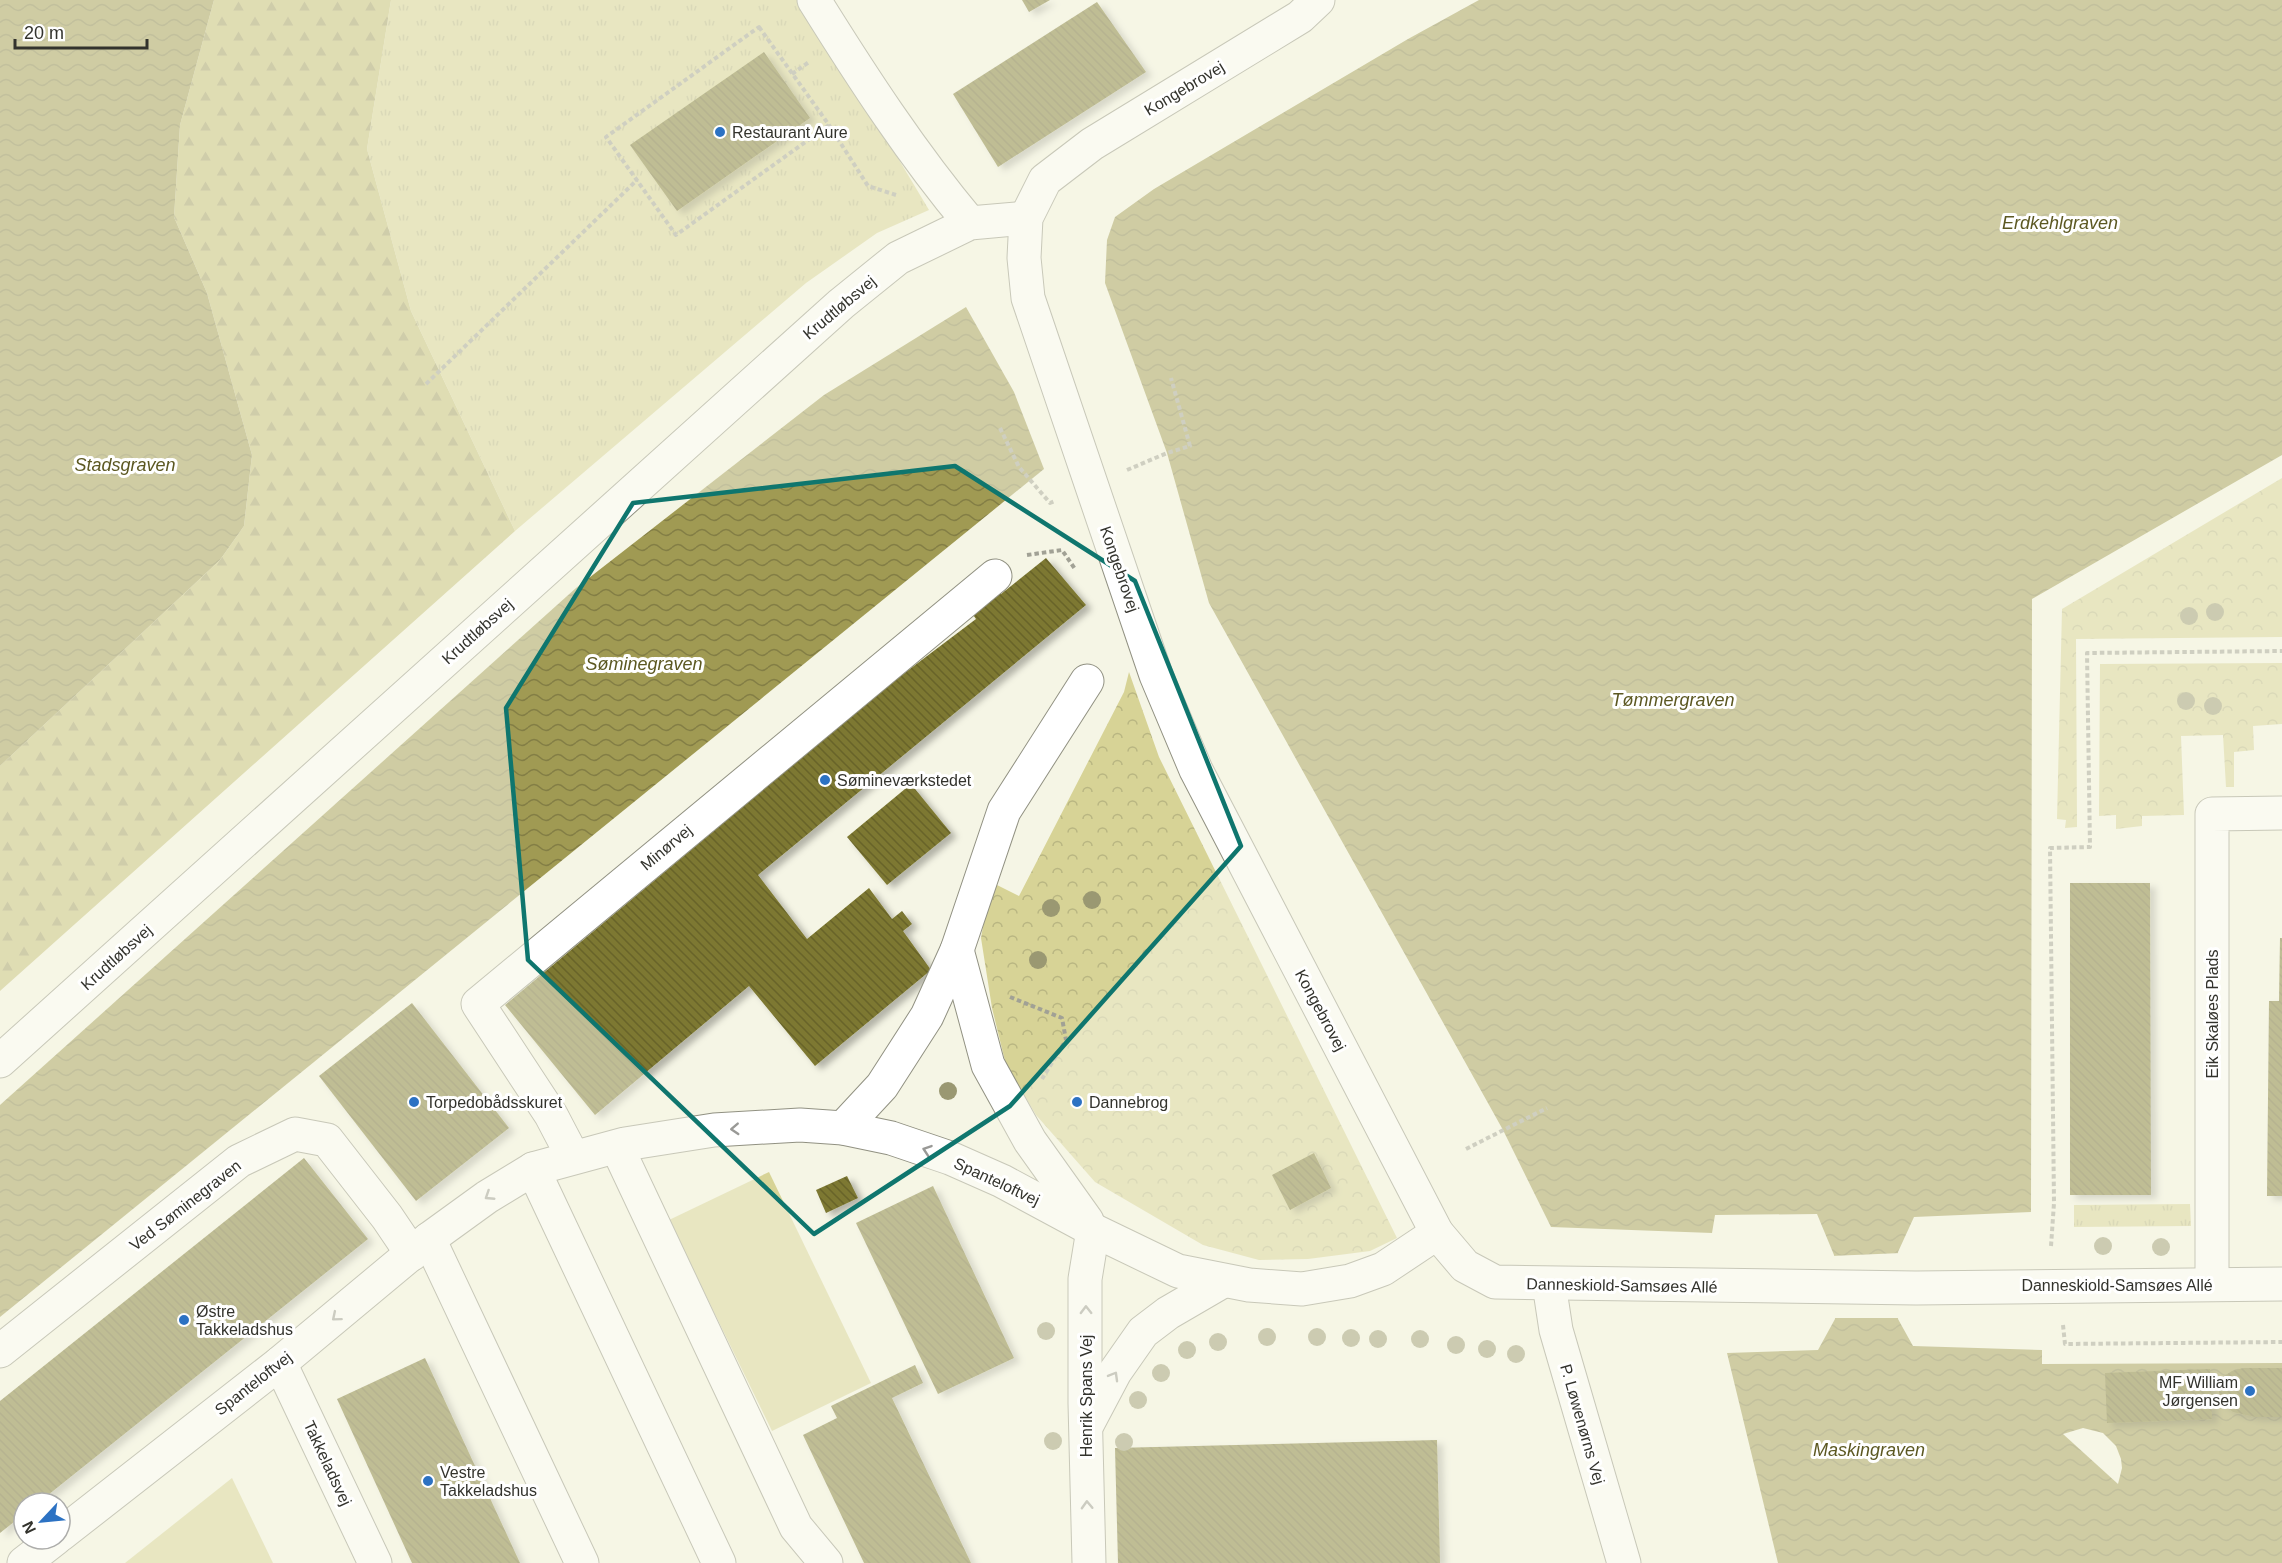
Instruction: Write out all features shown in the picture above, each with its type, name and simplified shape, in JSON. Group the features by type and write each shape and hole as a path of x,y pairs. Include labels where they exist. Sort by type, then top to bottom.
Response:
{"street":[{"path":"814,0 854,64 935,180 970,223"},
{"name":"Kongebrovej","path":"1318,0 1300,17 1082,151 1045,180 1026,218 1024,258 1028,298 1156,675 1196,770 1437,1233"},
{"name":"Krudtløbsvej","path":"0,1061 841,304 898,258 970,223 1026,218"},
{"name":"Minørvej","path":"573,1157 551,1115 477,1004 995,576"},
{"path":"843,1128 882,1086 961,964 1004,811 1087,681"},
{"name":"Eik Skaløes Plads","path":"2212,1284 2212,814 2282,813"},
{"path":"961,964 988,1065 1049,1169 1093,1230"},
{"name":"Spanteloftvej","path":"72,1526 280,1363 420,1247 487,1197 534,1168 617,1147 714,1130 800,1125 843,1128 891,1138 950,1158 1002,1181 1093,1230 1178,1271 1249,1285 1302,1289 1350,1281 1383,1269 1437,1233"},
{"name":"Ved Søminegraven","path":"0,1351 239,1161 295,1134 327,1140 387,1217 420,1247 582,1563"},
{"path":"617,1147 796,1527 826,1563"},
{"path":"534,1168 719,1563"},
{"name":"Henrik Spans Vej","path":"1089,1563 1085,1428 1085,1279 1093,1230"},
{"name":"Danneskiold-Samsøes Allé","path":"1437,1233 1465,1266 1495,1282 1827,1288 2282,1284"},
{"path":"1085,1428 1115,1372 1143,1332 1168,1312 1223,1281"},
{"name":"P. Løwenørns Vej","path":"1549,1284 1556,1330 1624,1563"},
{"name":"Takkeladsvej","path":"280,1363 375,1563"},
{"path":"24,1563 40,1551"}],"path":[{"path":"759,27 829,125 676,236 637,180 606,137 759,27"},
{"path":"426,384 637,180"},
{"path":"1167,453 1190,446 1172,378"},
{"path":"1000,428 1019,467 1050,504"},
{"path":"995,576 1018,556 1062,550 1081,576"},
{"path":"2051,1244 2054,1203 2050,848 2090,847 2087,653 2282,651"},
{"path":"961,964 1062,1018 1066,1040 1017,1118"},
{"path":"1466,1149 1547,1108"},
{"path":"2062,1321 2065,1344 2282,1342"}],"highlighted area":[{"path":"955,466 1135,581 1241,846 1010,1106 814,1234 528,960 506,708 633,503"}],"green space":[{"path":"214,0 391,0 367,149 411,311 515,531 0,991 0,766 220,560 244,526 252,455 207,293 174,217 180,125"},
{"path":"391,0 797,0 862,98 929,210 877,233 806,283 515,531 411,311 367,149"},
{"path":"2282,478 2282,637 2076,639 2077,827 2065,828 2066,820 2057,819 2062,609"},
{"path":"2282,663 2282,724 2253,726 2254,750 2234,752 2234,787 2226,787 2223,735 2181,736 2184,815 2142,816 2142,826 2116,829 2116,815 2099,816 2100,664"},
{"path":"1129,672 1159,757 1397,1238 1370,1251 1308,1259 1259,1260 1203,1245 1095,1182 1036,1115 1006,1065 992,1008 981,938 991,882 1019,896 1124,692"},
{"path":"769,1172 871,1383 772,1431 669,1220"},
{"path":"2190,1204 2191,1226 2074,1227 2074,1205"},
{"path":"232,1478 273,1563 125,1563"}],"water":[{"name":"Stadsgraven","path":"0,0 214,0 180,125 174,217 207,293 252,455 244,526 220,560 0,766"},
{"name":"Tømmergraven","path":"1479,0 2282,0 2282,455 2032,599 2031,1212 1914,1217 1898,1252 1900,1284 1898,1319 1913,1346 2042,1350 2042,1364 2282,1363 2282,1563 1778,1563 1727,1353 1818,1350 1835,1319 1834,1255 1817,1214 1715,1215 1712,1233 1551,1227 1503,1130 1209,603 1167,453 1105,283 1107,240 1115,217 1154,189 1408,39"},
{"name":"Søminegraven","path":"966,307 1014,392 1044,469 0,1317 0,1105 576,588 824,395"}],"pier":[{"path":"1901,1253 1903,1284 1901,1318 1832,1318 1831,1256"},
{"path":"2083,1428 2103,1433 2116,1446 2122,1468 2118,1484 2063,1434"}],"building":[{"path":"1022,0 1050,0 1029,12"},
{"path":"1097,2 1146,72 998,167 953,94"},
{"name":"Restaurant Aure","path":"764,52 810,118 677,211 630,145"},
{"name":"Sømineværkstedet","path":"1046,558 1086,605 758,875 807,939 869,888 892,919 902,911 912,924 903,931 931,970 815,1066 749,986 595,1115 505,1005 890,684 976,619 971,612 997,590 1001,594"},
{"path":"911,784 951,833 887,885 847,837"},
{"path":"2070,883 2150,883 2151,1195 2070,1195"},
{"path":"2280,938 2282,938 2282,1196 2267,1196 2269,1001 2279,1001"},
{"name":"Torpedobådsskuret","path":"412,1003 509,1128 416,1201 319,1076"},
{"path":"1314,1153 1331,1188 1290,1210 1272,1175"},
{"name":"Østre Takkeladshus","path":"304,1158 368,1239 53,1491 12,1491 12,1524 0,1533 0,1401"},
{"path":"847,1176 858,1198 826,1213 816,1190"},
{"path":"933,1186 1014,1358 938,1394 856,1223"},
{"name":"Vestre Takkeladshus","path":"425,1358 520,1563 412,1563 337,1399"},
{"path":"915,1365 923,1383 892,1398 971,1563 864,1563 803,1435 837,1418 831,1406"},
{"name":"MF William Jørgensen","path":"2243,1368 2282,1368 2282,1417 2255,1417 2233,1412 2219,1401 2221,1378 2232,1371"},
{"path":"2210,1369 2212,1419 2107,1423 2105,1373"},
{"path":"1437,1440 1440,1563 1118,1563 1115,1448"}],"place":[{"name":"Restaurant Aure","path":"720,132"},
{"name":"Sømineværkstedet","path":"825,780"},
{"name":"Torpedobådsskuret","path":"414,1102"},
{"name":"Dannebrog","path":"1077,1102"},
{"name":"Østre Takkeladshus","path":"184,1320"},
{"name":"MF William Jørgensen","path":"2250,1391"},
{"name":"Vestre Takkeladshus","path":"428,1481"}],"water label":[{"name":"Erdkehlgraven","path":"2060,223"},
{"name":"Maskingraven","path":"1869,1450"}]}
